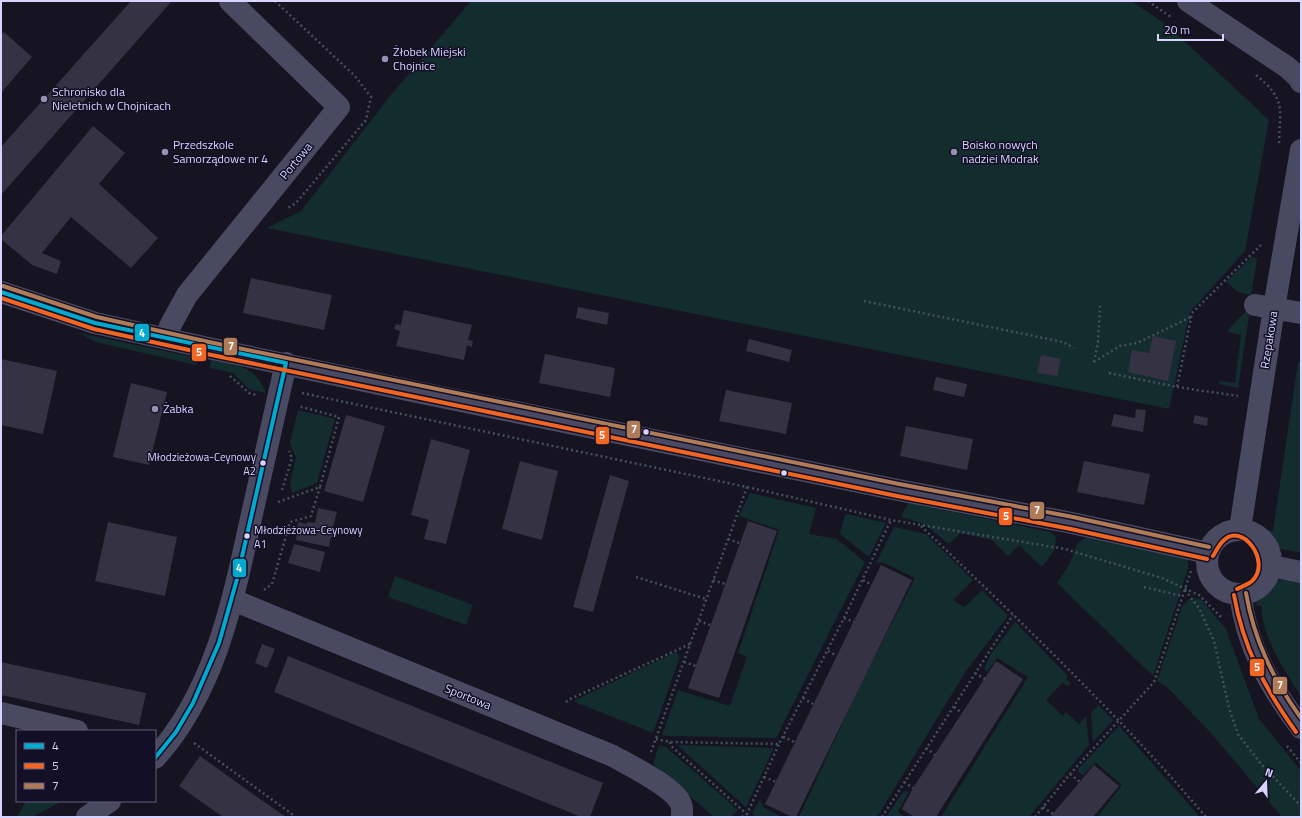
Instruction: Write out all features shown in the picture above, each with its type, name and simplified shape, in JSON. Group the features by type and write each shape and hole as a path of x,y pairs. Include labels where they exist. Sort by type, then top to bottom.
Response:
{"street":[{"name":"Portowa","path":"168,339 170,326 187,295 339,107 230,1"},
{"path":"1188,1 1287,67 1298,76 1301,82"},
{"name":"Rzepakowa","path":"1241,527 1264,306 1301,150"},
{"path":"1,292 95,323 168,339 286,363 424,394 898,490 1072,523 1201,551 1220,536 1241,527 1263,541 1270,555 1271,566 1267,576 1260,585 1251,591 1240,594 1230,592 1221,588 1214,581 1209,573 1207,563 1201,551"},
{"path":"1264,306 1301,313"},
{"path":"156,755 182,721 204,684 215,659 233,600 286,363"},
{"path":"1271,566 1301,572"},
{"path":"1240,594 1245,621 1265,675 1278,697 1301,728"},
{"name":"Sportowa","path":"233,600 356,652 597,749 644,774 675,795 683,809 682,817"},
{"path":"1,713 73,730"},
{"path":"87,817 109,802"}],"path":[{"path":"1148,1 1173,18"},
{"path":"1255,74 1274,93 1280,103 1279,146"},
{"path":"1177,387 1192,313 1265,242 1263,250"},
{"path":"864,301 1064,342 1074,348"},
{"path":"1100,306 1098,342 1094,362 1120,346 1137,343 1191,316"},
{"path":"1109,373 1177,387 1241,396 1240,400"},
{"path":"223,375 230,376 249,392 262,397"},
{"path":"298,392 746,487 891,520 1065,549 1162,578 1185,590 1199,608 1214,641 1229,708 1238,734 1261,764 1301,806"},
{"path":"258,594 272,584 290,522 311,516 339,417 294,405"},
{"path":"278,502 320,487"},
{"path":"644,774 746,487"},
{"path":"742,817 747,814 779,744 828,651 891,520"},
{"path":"921,526 1014,615 1119,720 1170,775 1206,817"},
{"path":"1241,527 1255,527 1278,545"},
{"path":"728,539 739,543"},
{"path":"1035,817 1070,774 1154,682 1182,596 1201,551"},
{"path":"636,577 706,599"},
{"path":"713,580 725,584"},
{"path":"863,580 872,584"},
{"path":"1144,587 1182,596"},
{"path":"882,817 1014,615"},
{"path":"844,618 854,622"},
{"path":"699,621 710,625"},
{"path":"566,702 690,644"},
{"path":"828,651 837,656"},
{"path":"684,662 696,666"},
{"path":"975,673 985,679"},
{"path":"803,698 814,704"},
{"path":"954,707 962,713"},
{"path":"783,737 795,742"},
{"path":"188,738 296,817"},
{"path":"656,739 670,742 779,744"},
{"path":"670,742 671,746 750,817"},
{"path":"926,748 935,755"},
{"path":"1070,774 1080,782"},
{"path":"764,777 776,782"},
{"path":"904,782 914,788"},
{"path":"1043,807 1053,814"}],"green space":[{"path":"471,1 1131,1 1167,25 1269,120 1245,251 1190,312 1169,409 267,228 301,211 390,96"},
{"path":"1252,257 1257,259 1251,295 1238,292 1226,282"},
{"path":"1250,310 1238,388 1219,384 1219,381 1235,383 1241,335 1228,332 1246,311"},
{"path":"79,333 198,358 196,365 96,342"},
{"path":"211,360 244,368 251,372 262,384 266,393 249,389 233,373 210,368"},
{"path":"1298,362 1301,362 1301,553 1263,545 1262,530 1273,531"},
{"path":"298,410 335,419 317,483 292,493 290,483 296,458 290,443"},
{"path":"750,493 816,508 809,534 837,539 865,562 776,738 662,735 678,690 730,706 747,657 738,653 779,530 739,516"},
{"path":"908,503 1051,532 1056,538 1055,549 1042,567 1019,545 1008,556 992,540 960,533 949,544 924,524 901,517"},
{"path":"847,514 886,523 869,557 840,534 845,515"},
{"path":"894,527 926,534 973,580 953,600 964,607 982,590 1008,616 966,671 877,817 799,817 862,681 915,578 882,562 876,563"},
{"path":"1088,538 1188,558 1188,569 1153,676 1057,583 1070,563 1077,544 1083,539"},
{"path":"395,576 473,605 466,625 388,597"},
{"path":"1284,579 1301,582 1301,696 1275,653 1265,629 1262,617 1262,606 1256,605 1260,595 1266,588"},
{"path":"1196,598 1202,600 1226,629 1259,719 1301,771 1301,817 1282,817 1210,732 1166,686 1157,681 1182,607 1189,599"},
{"path":"1015,622 1068,676 1066,678 1071,684 1067,686 1063,682 1046,700 1063,716 1066,712 1079,724 1086,716 1089,745 1029,817 941,817 1028,677 997,658 987,672 984,669 991,654"},
{"path":"676,652 679,656 678,662 653,733 575,702 575,700"},
{"path":"1098,705 1113,720 1093,742 1091,713"},
{"path":"1119,726 1200,817 1097,817 1122,785 1095,762 1083,776 1078,769"},
{"path":"659,745 666,747 738,810 730,817 714,817 653,764"},
{"path":"677,745 774,748 746,807"},
{"path":"903,792 909,792 898,812 905,817 886,817"},
{"path":"760,800 763,807 781,817 755,817 752,813"},
{"path":"25,802 60,802 33,817 17,817"}],"building":[{"path":"131,1 172,1 1,195 1,147"},
{"path":"4,32 32,57 1,93 1,34"},
{"path":"93,126 125,153 99,184 158,238 131,268 71,217 42,253 61,261 57,274 32,265 1,239 1,236"},
{"path":"251,278 332,295 324,330 243,313"},
{"path":"578,307 609,313 607,325 576,318"},
{"path":"404,310 472,325 468,340 473,341 472,347 467,345 464,360 396,346 400,331 394,329 396,324 401,325"},
{"path":"1153,336 1176,341 1168,381 1128,372 1132,350 1149,353"},
{"path":"749,339 792,350 789,362 746,351"},
{"path":"545,354 615,368 610,397 539,383"},
{"path":"1041,355 1061,359 1057,376 1037,373"},
{"path":"1,359 57,371 43,434 1,425"},
{"path":"936,377 967,384 964,397 933,390"},
{"path":"131,383 167,392 149,465 113,457"},
{"path":"726,390 792,403 786,434 719,421"},
{"path":"1136,409 1146,410 1143,432 1111,426 1114,414 1135,418"},
{"path":"346,415 385,426 363,502 324,491"},
{"path":"1195,415 1208,418 1207,426 1193,423"},
{"path":"906,426 973,439 967,470 900,456"},
{"path":"431,439 470,450 446,544 424,539 429,520 411,515"},
{"path":"520,461 558,471 542,540 502,529"},
{"path":"1084,461 1150,474 1144,505 1077,492"},
{"path":"610,475 629,481 593,612 573,607"},
{"path":"318,508 337,512 333,527 336,528 334,538 331,537 329,547 296,540 298,522 307,524 307,522 315,523"},
{"path":"748,521 777,531 719,698 688,688"},
{"path":"108,522 177,537 165,596 95,581"},
{"path":"294,544 325,552 320,572 288,563"},
{"path":"881,565 912,580 796,817 792,817 765,804"},
{"path":"262,644 275,649 267,668 255,663"},
{"path":"288,656 603,783 590,817 581,817 274,692"},
{"path":"996,661 1023,679 936,817 914,817 902,809 913,788"},
{"path":"1,662 146,693 139,725 1,695"},
{"path":"200,756 286,817 223,817 179,786"},
{"path":"1094,765 1119,786 1093,817 1050,817"}],"transit line":[{"name":"7","path":"3,286 97,317 209,342 899,484 1073,517 1209,547"},
{"name":"4","path":"1,292 95,323 286,363"},
{"name":"5","path":"1,298 94,329 207,354 897,496 1071,529 1207,559"},
{"name":"4","path":"156,757 176,732 193,703 219,643 237,579 286,363"},
{"name":"5","path":"1213,556 1223,541 1230,536 1238,536 1246,540 1252,546 1259,563 1258,572 1252,581 1237,589"},
{"name":"7","path":"1246,593 1254,627 1273,674 1301,718"},
{"name":"5","path":"1234,595 1249,650 1274,700 1296,732"}],"place":[{"name":"Żłobek Miejski Chojnice","path":"385,59"},
{"name":"Schronisko dla Nieletnich w Chojnicach","path":"44,99"},
{"name":"Przedszkole Samorządowe nr 4","path":"165,152"},
{"name":"Boisko nowych nadziei Modrak","path":"954,152"},
{"name":"Żabka","path":"155,409"},
{"name":"Młodzieżowa-Ceynowy A2","path":"263,463"},
{"name":"Młodzieżowa-Ceynowy A1","path":"247,536"}]}
